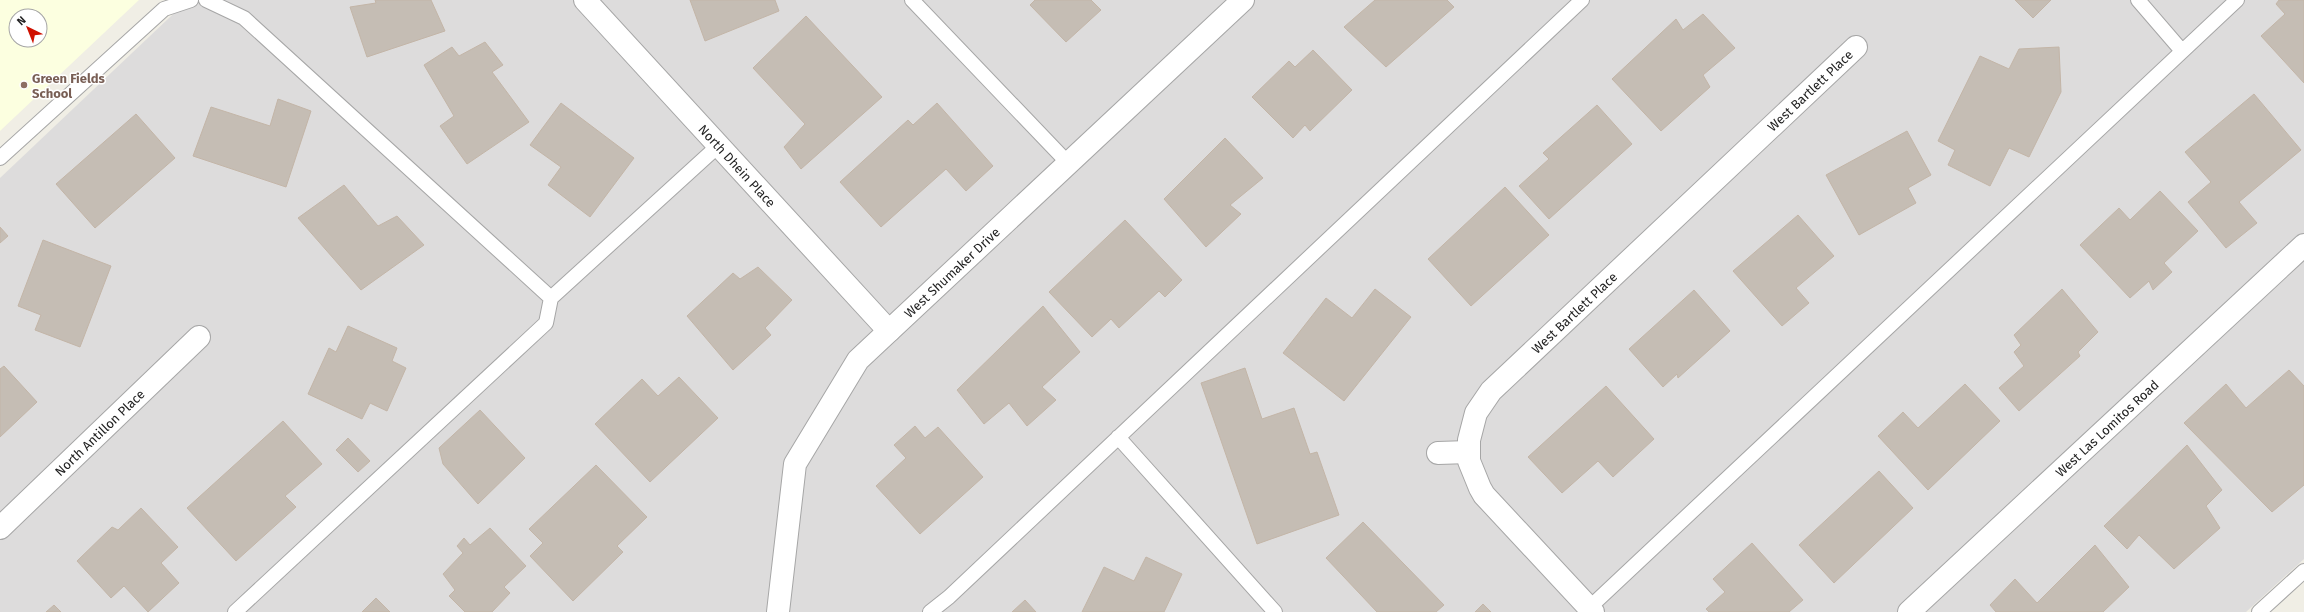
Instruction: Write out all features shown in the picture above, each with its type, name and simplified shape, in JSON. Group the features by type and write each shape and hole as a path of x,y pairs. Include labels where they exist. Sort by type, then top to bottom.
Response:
{"street":[{"name":"North Dhein Place","path":"585,0 889,331"},
{"name":"West Shumaker Drive","path":"778,612 795,464 858,360 1068,164 1235,2"},
{"name":"West Bartlett Place","path":"1591,610 1484,495 1469,461 1469,440 1476,413 1491,391 1856,47"},
{"name":"West Las Lomitos Road","path":"1909,612 2304,245"},
{"name":"North Antillon Place","path":"0,528 199,337"},
{"path":"1438,452 1469,452"}],"lane":[{"path":"0,158 164,9 192,0"},
{"path":"206,0 244,18 551,298"},
{"path":"912,0 1068,164"},
{"path":"930,612 949,597 1582,0"},
{"path":"2138,0 2182,51"},
{"path":"1591,610 2237,0"},
{"path":"235,612 546,323 551,298 718,146"},
{"path":"1118,437 1275,612"},
{"path":"2259,612 2304,571"}],"shaded area":[{"name":"Green Fields School","path":"0,0 139,0 0,131"},
{"path":"188,0 2304,0 2304,559 2246,612 0,612 0,178"}],"building":[{"path":"375,0 431,0 445,31 367,57 350,7 376,3"},
{"path":"690,0 775,0 779,11 705,41"},
{"path":"1035,0 1091,0 1101,10 1066,42 1030,5"},
{"path":"1375,0 1447,0 1454,7 1386,67 1344,27"},
{"path":"2015,0 2051,0 2033,18"},
{"path":"2279,0 2304,0 2304,83 2261,36 2285,14 2276,4"},
{"path":"1703,14 1735,48 1703,75 1710,87 1661,131 1612,79 1676,19 1683,30"},
{"path":"806,16 882,97 801,169 784,147 805,124 753,68"},
{"path":"485,42 503,65 492,72 529,122 467,164 440,126 454,116 424,65 452,47 459,56"},
{"path":"2059,47 2061,92 2029,157 2009,148 1990,186 1948,165 1955,150 1938,141 1980,56 2009,69 2019,49"},
{"path":"1313,50 1352,90 1310,131 1305,125 1293,138 1252,97 1289,61 1295,67"},
{"path":"2254,94 2301,150 2239,202 2257,223 2226,248 2188,202 2211,182 2185,152"},
{"path":"278,99 311,111 286,187 193,156 211,107 270,126"},
{"path":"561,103 634,158 590,217 548,185 561,167 530,145"},
{"path":"937,103 993,166 966,191 946,169 881,227 840,182 908,120 913,125"},
{"path":"1597,105 1632,144 1549,219 1519,186 1549,159 1543,153"},
{"path":"136,114 175,158 95,228 56,184"},
{"path":"1907,131 1931,175 1908,188 1916,203 1859,235 1826,175"},
{"path":"1225,138 1263,178 1230,205 1241,214 1206,247 1164,199"},
{"path":"344,185 378,226 397,216 424,245 361,290 298,218"},
{"path":"1505,187 1549,235 1471,306 1428,259"},
{"path":"2160,191 2198,231 2164,263 2172,272 2153,290 2149,281 2130,298 2080,245 2119,208 2130,220"},
{"path":"1798,215 1834,256 1796,288 1809,303 1782,326 1733,271"},
{"path":"1125,220 1182,280 1165,297 1159,291 1119,328 1111,319 1092,337 1049,292"},
{"path":"0,227 8,236 0,243"},
{"path":"43,240 111,266 80,347 35,330 41,315 18,306"},
{"path":"758,267 792,300 765,328 771,335 733,370 687,316 733,273 740,279"},
{"path":"1375,289 1411,317 1344,401 1283,353 1326,298 1352,318"},
{"path":"2062,289 2098,332 2078,352 2080,356 2019,411 1999,388 2024,366 2014,352 2021,345 2014,335"},
{"path":"1694,290 1730,331 1678,378 1677,374 1663,387 1629,349"},
{"path":"1043,306 1080,352 1042,387 1056,400 1027,426 1009,403 984,424 957,390"},
{"path":"348,326 397,348 392,361 406,368 387,411 370,403 362,419 308,394 329,348 336,352"},
{"path":"4,366 37,402 0,437 0,369"},
{"path":"1245,368 1262,419 1294,408 1310,454 1317,452 1339,515 1257,544 1201,383"},
{"path":"2289,370 2304,386 2304,485 2272,512 2184,423 2226,384 2246,408"},
{"path":"679,377 718,418 650,482 595,424 642,379 658,396"},
{"path":"1965,384 2000,421 1928,490 1878,436 1903,412 1918,428"},
{"path":"1606,386 1654,439 1613,477 1598,461 1562,493 1528,457"},
{"path":"480,410 525,458 478,504 443,464 439,448"},
{"path":"283,421 322,464 285,496 296,507 236,561 187,508"},
{"path":"915,426 925,438 938,427 983,477 920,534 876,486 906,458 894,445"},
{"path":"348,438 370,461 358,472 336,450"},
{"path":"2187,445 2222,490 2206,506 2220,528 2174,569 2139,535 2127,549 2104,526"},
{"path":"596,465 647,517 617,546 623,552 573,601 530,556 543,543 529,529"},
{"path":"1879,471 1913,508 1834,583 1799,545"},
{"path":"141,508 178,547 161,563 179,583 148,612 124,586 111,598 77,561 112,527 118,530"},
{"path":"1363,522 1444,605 1436,612 1377,612 1326,558"},
{"path":"490,528 526,566 504,587 510,593 492,612 465,612 449,596 455,590 443,574 463,553 457,546 464,538 470,545"},
{"path":"1752,543 1803,600 1789,612 1709,612 1706,609 1725,592 1713,579"},
{"path":"2095,545 2129,587 2103,612 1996,612 1990,605 2015,579 2037,603"},
{"path":"1146,557 1182,574 1164,612 1082,612 1104,567 1134,581"},
{"path":"376,598 390,612 362,612"},
{"path":"1025,600 1036,612 1012,612"},
{"path":"1483,604 1491,612 1475,612"},
{"path":"54,605 61,612 46,612"}],"place":[{"name":"Green Fields School","path":"24,85"}]}
